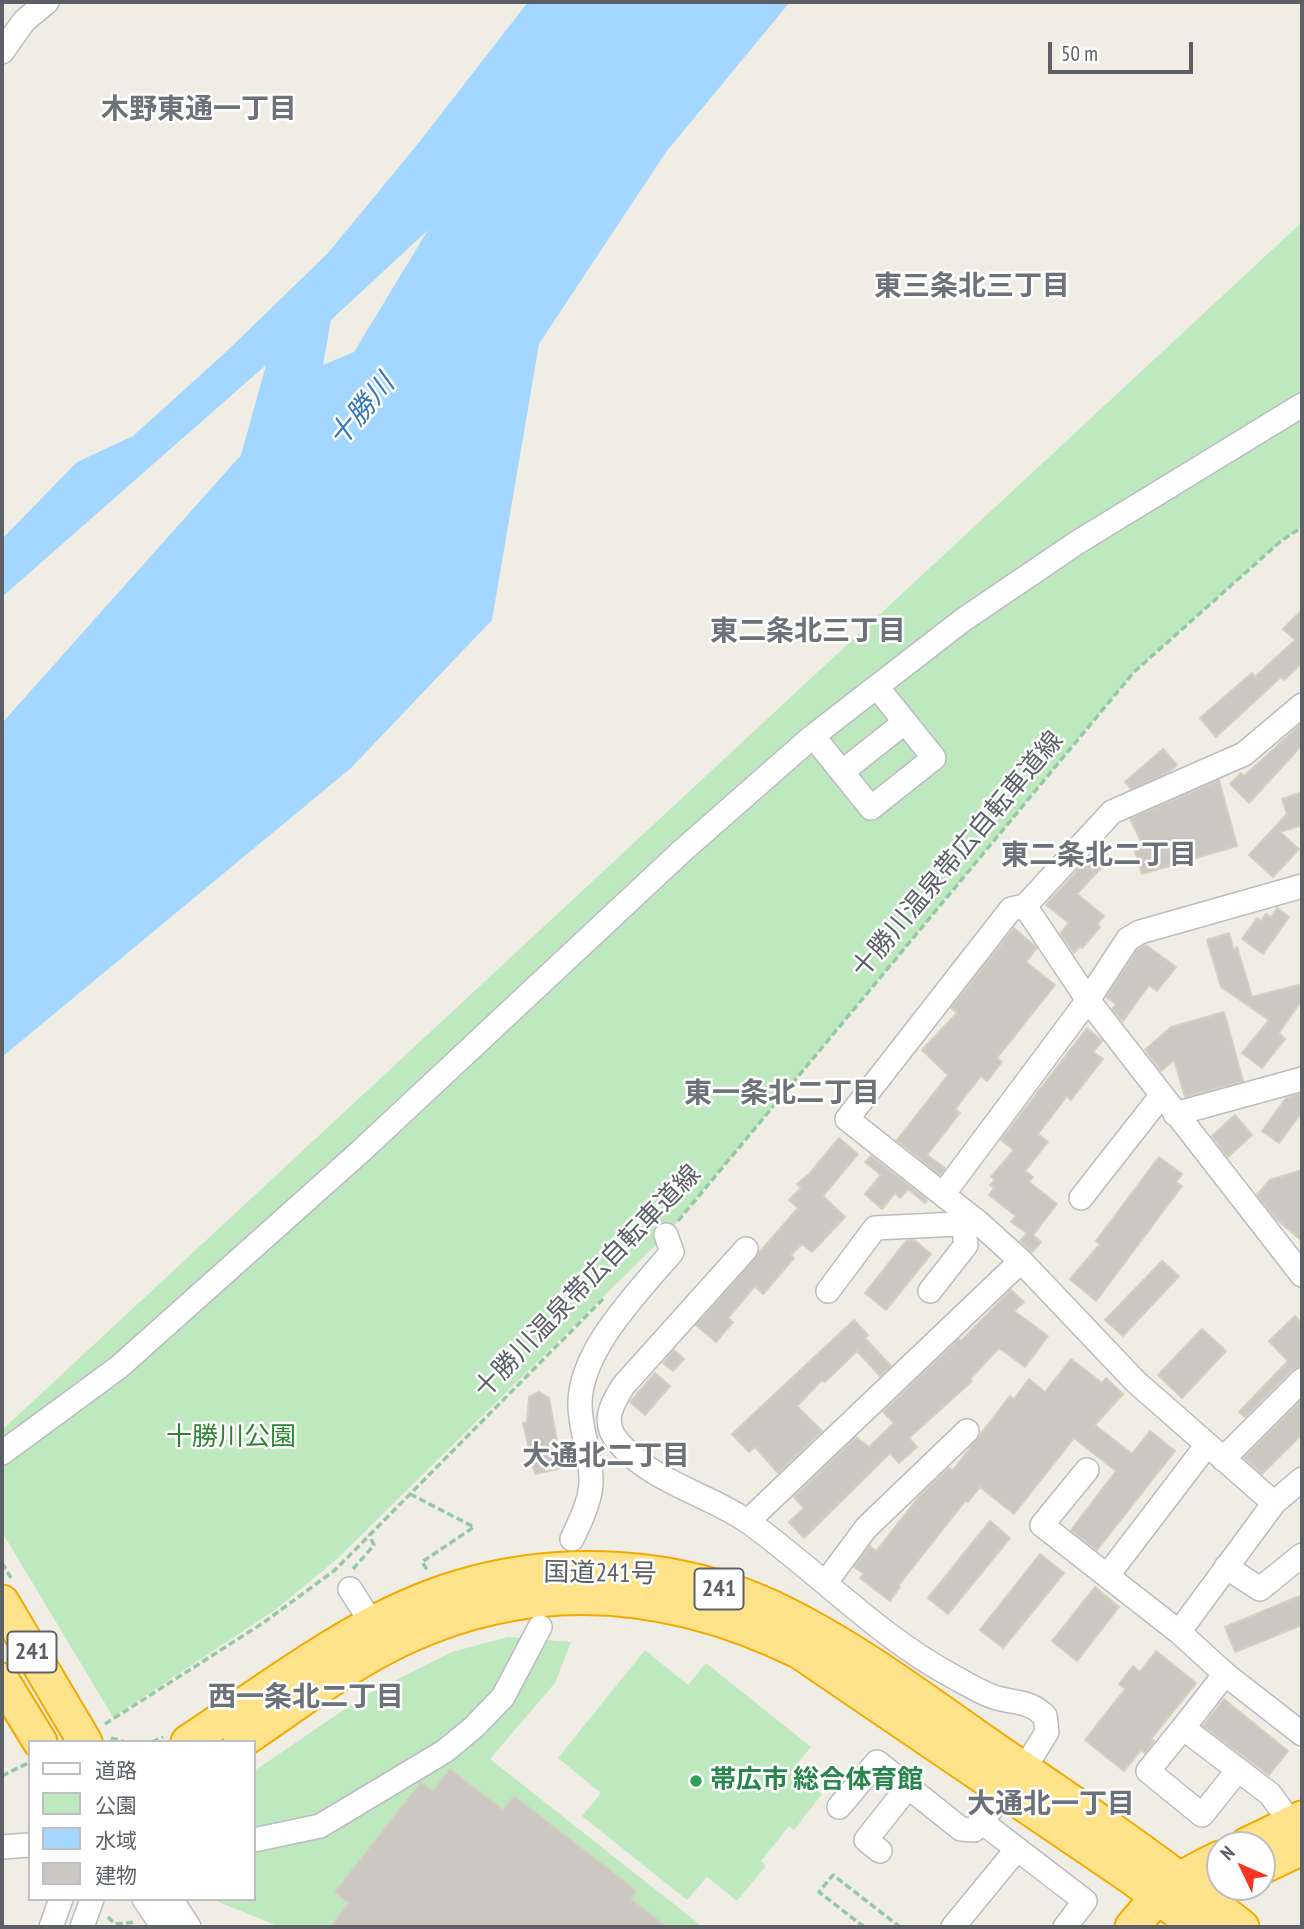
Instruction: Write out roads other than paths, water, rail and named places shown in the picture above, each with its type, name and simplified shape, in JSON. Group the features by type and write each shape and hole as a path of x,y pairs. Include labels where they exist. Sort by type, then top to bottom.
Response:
{"highway":[{"name":"国道241号","path":"192,1740 380,1636 458,1587 502,1576 566,1569 629,1570 678,1577 771,1606 806,1625 896,1681 1016,1781 1185,1903 1242,1927"},
{"name":"241","path":"2,1602 62,1703 93,1734"},
{"name":"国道241号","path":"243,1740 359,1662 380,1636"},
{"name":"241","path":"2,1680 34,1732"},
{"path":"1276,1836 1298,1830"},
{"path":"1276,1853 1298,1830"},
{"path":"1132,1927 1185,1903 1206,1876"}],"street":[{"path":"2,52 24,21 47,2"},
{"path":"2,1453 129,1358 361,1151 682,851 813,736 963,620 1078,542 1302,405"},
{"path":"813,736 871,808 934,758 877,687"},
{"path":"1274,1503 1136,1382 1021,1261 971,1224 944,1193 847,1119 1011,909 1025,906 1112,811 1244,754 1302,705"},
{"path":"842,772 905,722"},
{"path":"944,1193 1088,1000 1128,939 1140,932 1302,886"},
{"path":"1025,906 1088,1000 1168,1105 1295,1254 1302,1275"},
{"path":"1082,1198 1168,1105 1302,1079"},
{"path":"828,1291 875,1228 971,1224"},
{"path":"930,1292 966,1245 971,1224"},
{"path":"572,1539 583,1514 592,1480 580,1403 585,1376 601,1343 672,1252 666,1234"},
{"path":"746,1249 623,1386 609,1408 609,1426 618,1442 640,1462 692,1494 748,1521 952,1677 996,1698 1035,1706 1045,1716 1047,1732 1016,1781 974,1830 961,1829 877,1762 839,1807"},
{"path":"748,1521 1021,1261"},
{"path":"1107,1576 1215,1452 1302,1380"},
{"path":"826,1582 866,1528 967,1431"},
{"path":"1087,1470 1042,1525 1179,1632 1225,1674 1302,1734"},
{"path":"1179,1632 1274,1503 1302,1479"},
{"path":"1226,1567 1260,1589 1302,1555"},
{"path":"350,1589 380,1636"},
{"path":"256,1840 320,1826 445,1751 503,1698 540,1627"},
{"path":"1225,1674 1148,1771 1202,1815 1238,1770"},
{"path":"1183,1728 1270,1794 1298,1830"},
{"path":"880,1851 866,1840 908,1787"},
{"path":"982,1822 1085,1901 1065,1927"},
{"path":"2,1847 28,1845"},
{"path":"953,1927 1017,1849"},
{"path":"51,1927 60,1901"},
{"path":"145,1901 163,1927"},
{"path":"173,1901 188,1927"},
{"path":"82,1927 96,1903"}],"water":[{"name":"十勝川","path":"528,2 790,2 666,152 539,344 492,620 351,768 2,1057 2,723 241,455 266,365 2,597 2,539 77,462 133,436 227,351 328,253 417,145","holes":["428,230 354,352 323,365 331,320"]}],"place":[{"name":"帯広市 総合体育館","path":"696,1781"}],"district":[{"name":"木野東通一丁目","path":"199,110"},
{"name":"東三条北三丁目","path":"972,287"},
{"name":"東二条北三丁目","path":"808,632"},
{"name":"東二条北二丁目","path":"1099,856"},
{"name":"東一条北二丁目","path":"782,1094"},
{"name":"大通北二丁目","path":"606,1457"},
{"name":"西一条北二丁目","path":"306,1698"},
{"name":"大通北一丁目","path":"1051,1805"}],"park label":[{"name":"十勝川公園","path":"231,1438"}]}
